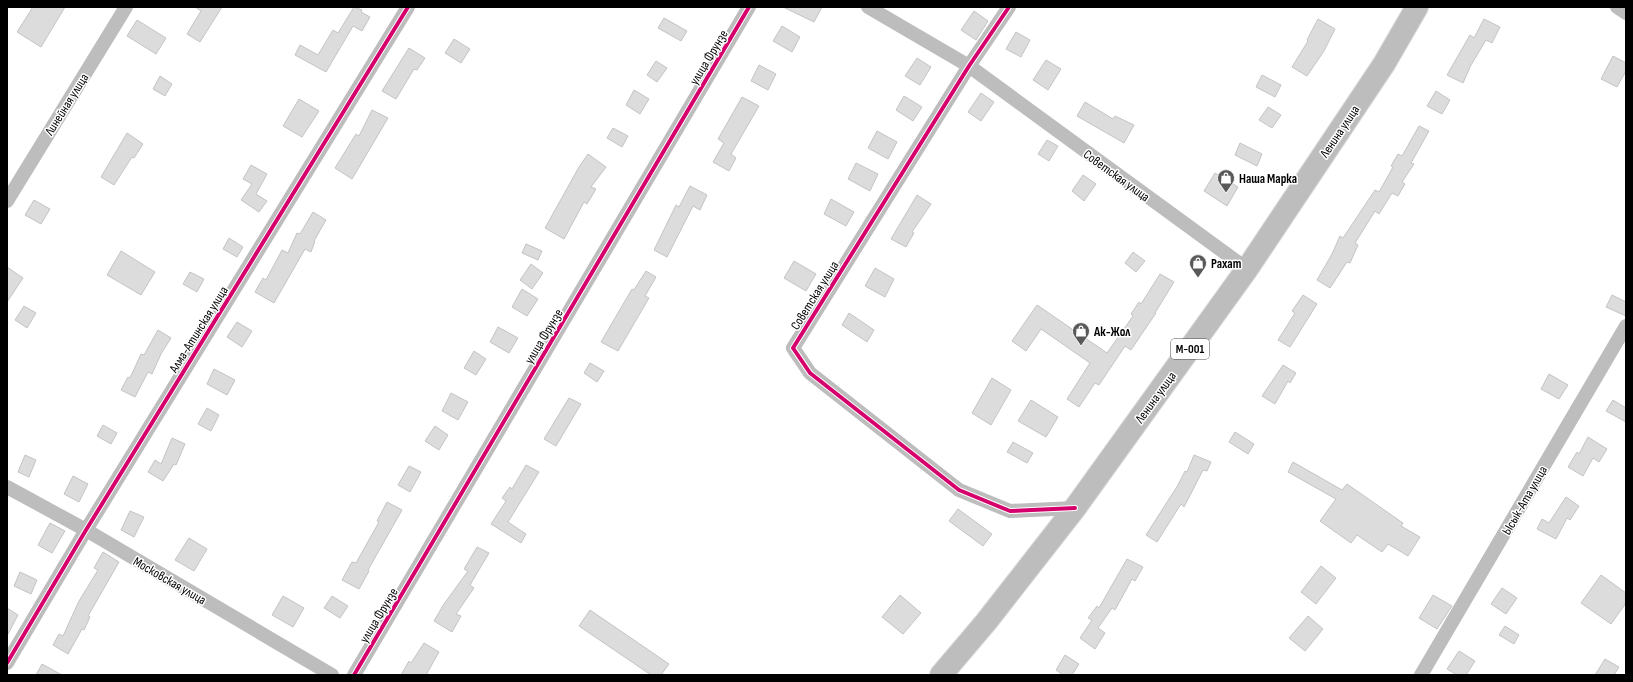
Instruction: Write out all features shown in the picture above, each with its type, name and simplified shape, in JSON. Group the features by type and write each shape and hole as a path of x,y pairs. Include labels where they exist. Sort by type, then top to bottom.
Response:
{"main road":[{"name":"Ленина улица","path":"941,675 986,622 1076,508 1247,269 1384,64 1418,7"}],"street":[{"name":"Линейная улица","path":"7,202 126,7"},
{"name":"Алма-Атинская улица","path":"7,664 86,530 408,7"},
{"name":"улица Фрунзе","path":"354,675 749,7"},
{"name":"Советская улица","path":"868,7 969,66 1247,269"},
{"name":"Советская улица","path":"1009,7 969,66 793,348 810,373 959,490 1010,511 1076,508"},
{"path":"1617,7 1626,13"},
{"name":"Ысык-Ата улица","path":"1421,675 1626,326"},
{"name":"Московская улица","path":"7,487 86,530 332,675"}],"building":[{"path":"33,7 65,7 41,47 17,32"},
{"path":"195,7 222,7 200,42 187,34 201,11"},
{"path":"354,7 362,10 361,12 370,17 362,31 353,26 326,72 295,55 300,45 318,55 333,30 338,33"},
{"path":"783,7 822,7 814,22"},
{"path":"974,11 988,21 976,40 961,30"},
{"path":"664,18 687,31 681,41 658,28"},
{"path":"1318,19 1335,29 1324,51 1307,76 1292,67 1308,41 1307,40"},
{"path":"1484,19 1500,27 1492,43 1486,40 1471,65 1463,83 1447,75 1470,35 1474,38"},
{"path":"137,20 166,38 156,54 127,36"},
{"path":"782,26 800,37 792,52 773,41"},
{"path":"1016,32 1030,40 1021,57 1006,49"},
{"path":"454,39 470,49 461,63 445,53"},
{"path":"409,48 425,58 417,70 414,69 396,99 382,91"},
{"path":"1613,56 1626,63 1626,71 1617,87 1601,79"},
{"path":"917,58 931,67 920,85 905,76"},
{"path":"1046,60 1061,69 1048,90 1033,80"},
{"path":"656,61 667,68 657,82 647,75"},
{"path":"759,65 776,74 768,90 751,81"},
{"path":"1262,75 1281,85 1275,97 1256,87"},
{"path":"160,76 172,84 165,96 153,89"},
{"path":"634,90 649,99 640,114 626,105"},
{"path":"1436,91 1450,100 1442,114 1427,106"},
{"path":"981,93 994,102 981,121 968,112"},
{"path":"904,96 922,107 913,121 896,110"},
{"path":"742,97 759,106 731,154 736,158 729,171 713,162 724,143 718,139"},
{"path":"299,99 319,111 302,137 283,126"},
{"path":"1085,102 1113,119 1115,116 1134,125 1124,143 1077,116"},
{"path":"1268,107 1281,115 1272,128 1259,120"},
{"path":"372,110 388,118 352,179 335,168 356,134 359,136"},
{"path":"1419,126 1429,131 1411,163 1414,164 1402,182 1405,184 1398,196 1392,193 1379,214 1375,211 1355,243 1358,245 1350,263 1347,262 1330,288 1317,280 1332,254 1340,236 1343,238 1375,190 1379,192 1393,167 1391,166 1398,154 1402,156"},
{"path":"613,128 628,136 622,147 607,138"},
{"path":"877,131 897,142 888,159 868,148"},
{"path":"127,133 143,144 134,158 132,157 114,185 101,177"},
{"path":"1047,140 1058,146 1049,161 1038,154"},
{"path":"1240,143 1262,154 1257,166 1235,155"},
{"path":"588,154 606,167 591,187 596,189 587,204 584,202 564,239 545,228 579,167"},
{"path":"856,163 878,174 870,191 848,179"},
{"path":"251,165 267,174 256,194 267,201 259,212 241,200 252,184 243,179"},
{"path":"1215,173 1238,187 1227,206 1204,191"},
{"path":"1083,175 1096,184 1084,201 1072,191"},
{"path":"690,186 707,195 700,210 693,206 667,257 654,250 676,205 679,207"},
{"path":"917,195 931,204 912,232 914,233 906,247 891,239"},
{"path":"831,199 854,212 846,226 824,214"},
{"path":"34,200 50,209 41,224 25,215"},
{"path":"313,212 326,220 314,241 311,252 305,249 274,303 255,292 263,278 266,280 282,250 288,253 297,233 300,234"},
{"path":"229,238 243,247 237,257 223,249"},
{"path":"526,244 542,251 538,260 522,253"},
{"path":"121,251 155,272 141,295 107,275"},
{"path":"1133,252 1145,261 1136,272 1125,263"},
{"path":"794,261 816,274 806,291 784,278"},
{"path":"531,264 543,273 532,289 520,280"},
{"path":"7,267 23,278 7,302"},
{"path":"875,268 894,279 885,297 865,286"},
{"path":"646,271 656,277 645,296 649,298 618,351 601,342 632,289 634,290"},
{"path":"190,272 204,279 197,292 183,284"},
{"path":"1160,274 1174,282 1156,313 1131,350 1125,346 1099,385 1095,383 1079,407 1067,399 1090,363 1041,329 1026,351 1012,341 1037,305 1107,353 1133,316 1131,314 1139,302 1141,304"},
{"path":"522,289 538,299 527,316 512,307"},
{"path":"1303,295 1317,304 1290,347 1278,340 1295,313 1292,311"},
{"path":"1612,295 1626,302 1626,316 1606,307"},
{"path":"24,306 36,313 27,328 15,320"},
{"path":"849,313 874,330 867,342 842,325"},
{"path":"237,322 252,331 242,347 227,337"},
{"path":"498,327 518,338 509,353 490,342"},
{"path":"158,330 171,338 161,354 152,374 148,372 135,397 121,390 128,377 130,378 141,354 144,355"},
{"path":"474,351 486,359 476,375 464,368"},
{"path":"590,363 604,371 597,382 584,373"},
{"path":"1283,365 1296,373 1290,383 1288,381 1275,404 1262,396"},
{"path":"214,369 235,380 227,395 207,384"},
{"path":"1549,374 1568,385 1559,399 1541,389"},
{"path":"992,378 1011,390 991,425 972,413"},
{"path":"451,393 468,402 458,420 442,411"},
{"path":"569,398 581,404 556,446 544,439"},
{"path":"1031,400 1058,417 1046,437 1018,421"},
{"path":"1613,400 1626,408 1626,422 1606,411"},
{"path":"207,408 219,415 211,431 198,424"},
{"path":"103,425 117,433 111,444 97,436"},
{"path":"435,426 448,435 439,450 425,441"},
{"path":"1235,432 1254,444 1248,454 1229,442"},
{"path":"1588,437 1607,449 1599,462 1593,458 1583,476 1568,467 1577,452 1579,454"},
{"path":"172,438 185,444 176,465 174,464 163,481 148,472 155,460 161,464"},
{"path":"1013,442 1033,453 1027,463 1007,452"},
{"path":"25,455 36,460 29,477 18,472"},
{"path":"1194,455 1211,462 1207,471 1203,470 1184,507 1181,504 1157,542 1146,535 1178,485 1185,471 1187,472"},
{"path":"1293,462 1342,490 1347,484 1403,523 1401,526 1420,537 1408,556 1388,544 1382,552 1357,535 1351,543 1320,521 1336,499 1288,472"},
{"path":"526,465 539,472 508,522 526,534 521,543 491,524 506,501 502,498 510,487 512,489"},
{"path":"409,466 421,472 410,492 398,485"},
{"path":"73,476 88,484 79,502 64,494"},
{"path":"1566,497 1579,506 1570,520 1567,518 1556,539 1537,529 1542,519 1549,523"},
{"path":"387,502 402,510 359,589 342,580 352,562 356,563 379,522 377,521"},
{"path":"958,509 992,534 983,546 949,521"},
{"path":"130,511 144,517 134,537 121,530"},
{"path":"50,523 65,531 52,553 38,545"},
{"path":"189,538 207,549 194,571 175,560"},
{"path":"477,547 489,553 470,585 474,588 456,614 461,616 452,632 434,621 444,604 468,571 464,569"},
{"path":"103,552 119,562 88,616 90,617 84,630 82,629 68,654 53,645 59,634 63,636 79,601 98,570 94,568"},
{"path":"1127,559 1143,567 1135,581 1132,579 1115,610 1112,608 1098,628 1105,633 1095,649 1080,638 1092,620 1088,618 1097,606 1099,608"},
{"path":"1321,566 1336,578 1316,604 1301,592"},
{"path":"20,572 37,580 31,594 14,586"},
{"path":"1601,575 1626,593 1626,603 1611,624 1581,603"},
{"path":"1502,588 1517,598 1506,614 1491,604"},
{"path":"900,595 921,613 903,634 882,617"},
{"path":"1433,595 1452,606 1437,629 1419,618"},
{"path":"283,596 304,608 293,627 272,615"},
{"path":"332,596 348,606 340,618 324,608"},
{"path":"7,608 18,615 7,636"},
{"path":"590,610 669,664 661,675 651,675 579,626"},
{"path":"1308,616 1323,629 1305,651 1289,638"},
{"path":"1505,626 1519,635 1514,644 1499,635"},
{"path":"424,643 439,652 426,675 401,675 409,661 411,663"},
{"path":"1459,651 1475,661 1466,675 1457,675 1447,669"},
{"path":"1065,655 1079,664 1072,675 1063,675 1056,670"},
{"path":"1605,659 1619,667 1614,675 1595,675"},
{"path":"42,664 62,675 36,675"}],"cycle path":[{"path":"7,663 86,530 408,7"},
{"path":"354,675 749,7"},
{"path":"1009,7 969,66 793,348 810,373 959,490 1010,511 1075,508"}],"place":[{"name":"Наша Марка","path":"1226,193"},
{"name":"Рахат","path":"1198,278"},
{"name":"Ак-Жол","path":"1081,346"}]}
